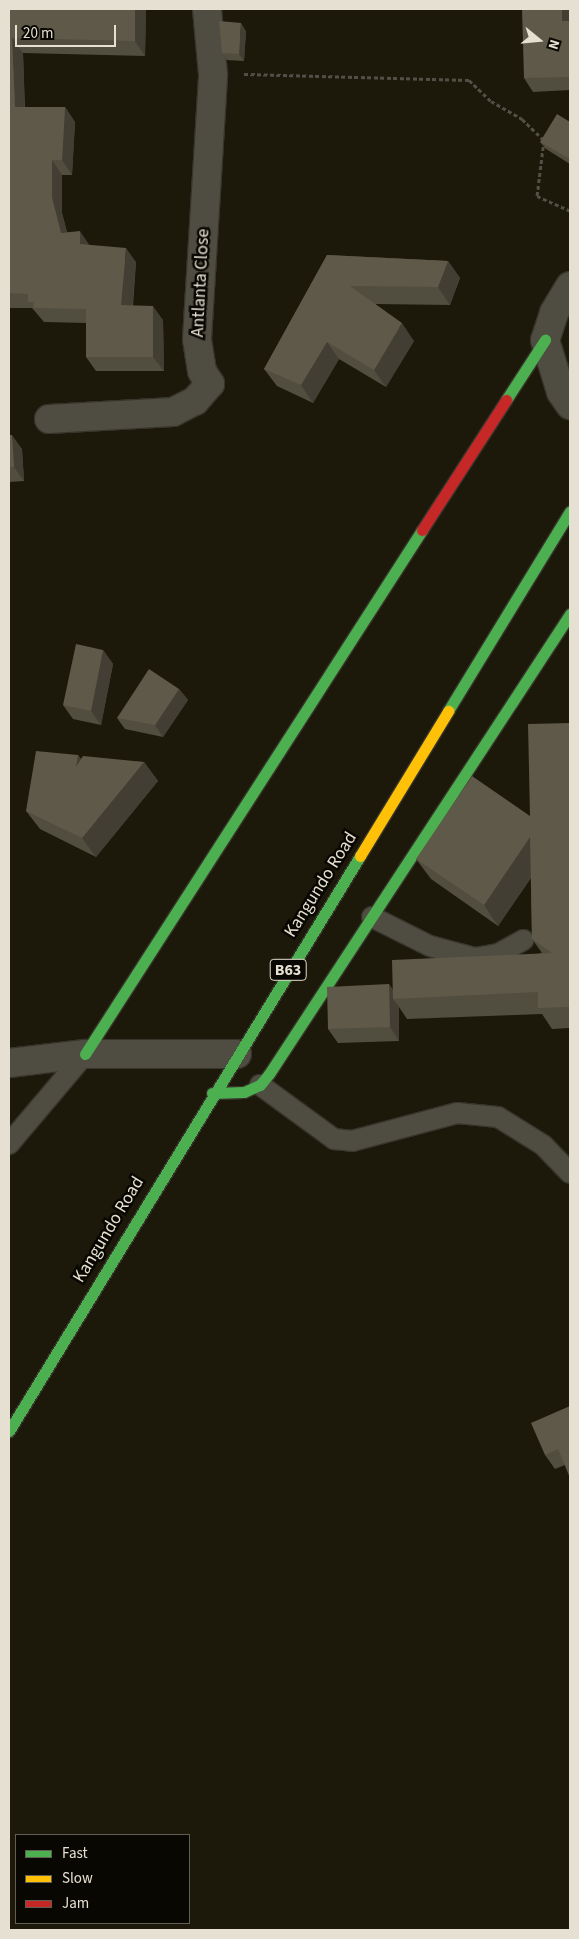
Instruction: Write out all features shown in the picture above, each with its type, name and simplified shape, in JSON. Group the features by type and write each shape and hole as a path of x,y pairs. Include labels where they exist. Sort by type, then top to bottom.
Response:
{"main road":[{"path":"85,1054 545,340"},
{"name":"Kangundo Road","path":"9,1431 212,1093 570,511"},
{"path":"212,1093 244,1092 260,1085 570,614"}],"street":[{"name":"Antlanta Close","path":"49,418 174,412 194,401 210,384 202,371 197,340 213,74 207,9"},
{"path":"570,286 554,313 545,340 561,392 570,404"},
{"path":"9,1063 85,1054 237,1054"}],"lane":[{"path":"372,917 430,946 475,958 498,954 523,940"},
{"path":"9,1144 85,1054"},
{"path":"260,1085 334,1139 352,1141 457,1113 498,1117 543,1145 570,1172"}],"path":[{"path":"213,74 469,80 491,101 522,119 544,140 537,196 570,212"}],"building":[{"path":"9,9 135,9 135,41 12,38 15,107 65,107 62,160 52,160 52,198 61,233 80,231 80,244 126,248 121,305 153,306 153,357 86,357 86,309 33,308 34,302 28,302 28,294 9,293"},
{"path":"522,9 562,9 562,21 570,21 570,77 524,78"},
{"path":"219,21 241,23 239,54 222,53"},
{"path":"557,114 570,122 570,159 540,142"},
{"path":"327,255 448,261 438,287 350,286 402,323 374,370 327,342 301,385 264,369"},
{"path":"9,435 12,435 14,467 9,467"},
{"path":"76,644 103,650 91,711 63,705"},
{"path":"149,669 179,689 155,725 117,718"},
{"path":"570,723 570,1007 538,1008 538,992 393,999 392,960 552,953 532,939 530,837 484,905 416,859 472,776 530,816 528,724"},
{"path":"36,751 78,755 76,767 83,756 144,762 82,838 26,811"},
{"path":"389,984 390,1027 328,1029 327,987"},
{"path":"570,1406 570,1478 558,1449 545,1455 531,1423"}],"traffic: fast":[{"path":"506,400 545,340"},
{"path":"448,711 570,511"},
{"path":"85,1054 422,530"},
{"path":"212,1093 244,1092 260,1085 269,1074 570,614"},
{"path":"9,1431 360,856"}],"traffic: slow":[{"path":"360,856 448,711"}],"traffic: jam":[{"path":"422,530 506,400"}]}
